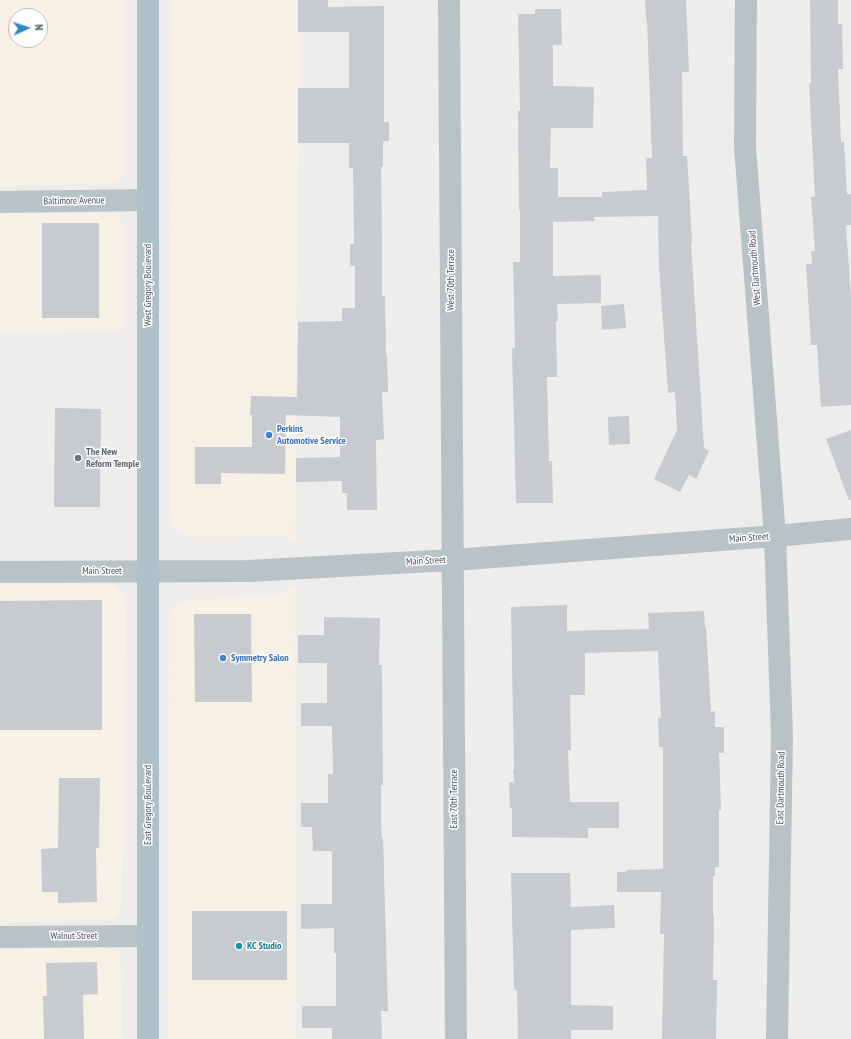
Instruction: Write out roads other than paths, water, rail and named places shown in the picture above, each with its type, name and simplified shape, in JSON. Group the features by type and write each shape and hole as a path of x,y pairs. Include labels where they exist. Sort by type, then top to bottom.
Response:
{"main road":[{"name":"West Gregory Boulevard","path":"148,0 148,571"},
{"name":"East Gregory Boulevard","path":"148,571 148,1039"}],"street":[{"name":"West 70th Terrace","path":"449,0 453,560"},
{"name":"West Dartmouth Road","path":"746,0 745,147 775,536"},
{"name":"Baltimore Avenue","path":"0,202 148,200"},
{"name":"Main Street","path":"0,572 247,571 453,560 851,529"},
{"name":"East Dartmouth Road","path":"775,536 782,736 777,1039"},
{"name":"East 70th Terrace","path":"453,560 456,1039"},
{"name":"Walnut Street","path":"0,937 147,936"}],"place":[{"name":"Perkins Automotive Service","path":"269,435"},
{"name":"The New Reform Temple","path":"78,458"},
{"name":"Symmetry Salon","path":"223,658"},
{"name":"KC Studio","path":"239,946"}]}
